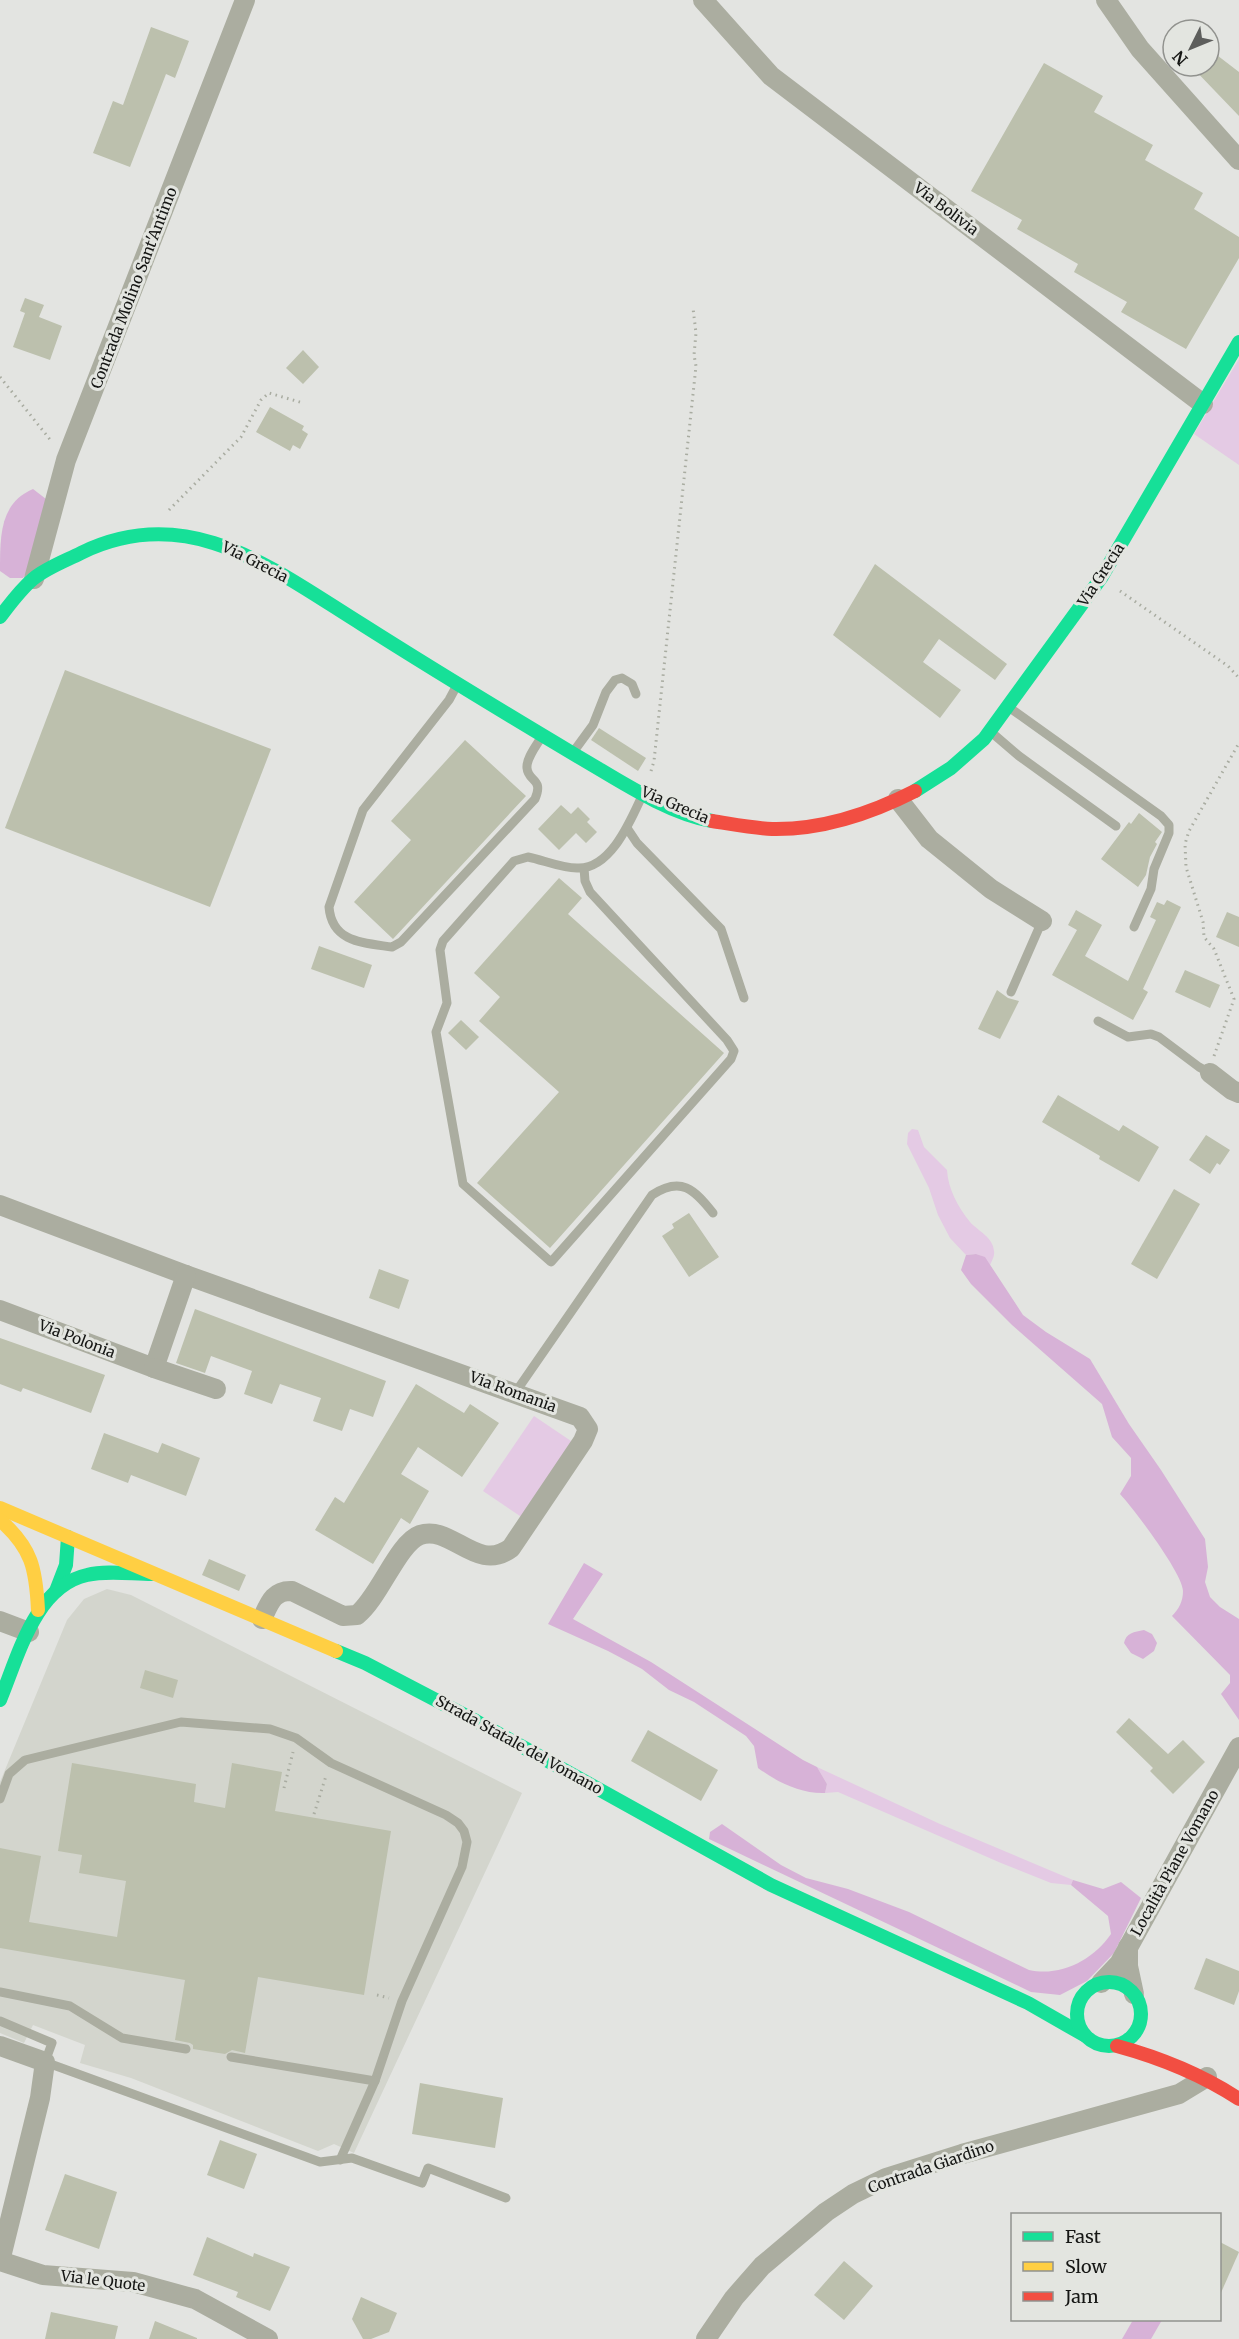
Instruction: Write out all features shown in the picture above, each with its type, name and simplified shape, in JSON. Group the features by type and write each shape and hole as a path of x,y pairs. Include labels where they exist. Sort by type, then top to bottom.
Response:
{"main road":[{"name":"Via Grecia","path":"0,617 34,579 95,544 120,536 153,533 179,534 216,542 262,564 542,736 644,792 703,819 744,827 786,831 831,824 867,814 951,769 969,755 990,731 1101,578 1239,342"},
{"name":"Strada Statale del Vomano","path":"0,1508 262,1619 411,1686 771,1885 1028,2003 1084,2035"},
{"path":"0,1520 15,1533 29,1551 34,1564 38,1610"},
{"path":"36,1580 47,1559 68,1537"},
{"path":"56,1591 67,1565 68,1537"},
{"path":"0,1700 38,1610 56,1591 72,1580 89,1574 157,1574"},
{"path":"1118,2046 1131,2038 1140,2024 1142,2014 1140,2003 1134,1994 1119,1983 1093,1987 1077,2009 1079,2027 1084,2035 1099,2045 1118,2046 1207,2077 1239,2099"},
{"name":"Strada Statale del Vomano","path":"1028,2003 1051,2005 1063,2002 1093,1987"},
{"path":"1140,2024 1153,2050 1163,2061"}],"street":[{"name":"Contrada Molino Sant'Antimo","path":"34,579 66,460 245,0"},
{"name":"Via Bolivia","path":"703,0 771,76 1203,404"},
{"path":"1106,0 1140,49 1239,160"},
{"path":"898,799 929,839 991,889 1042,921"},
{"path":"1210,1073 1239,1093"},
{"name":"Via Romania","path":"0,1205 186,1275 580,1417 588,1429 583,1441 511,1548 501,1556 487,1557 441,1537 422,1534 410,1540 374,1596 357,1615 343,1616 292,1591 285,1591 274,1596 262,1619"},
{"path":"154,1368 186,1275"},
{"name":"Via Polonia","path":"0,1310 216,1389"},
{"path":"0,1621 29,1632"},
{"name":"Località Piane Vomano","path":"1093,1987 1119,1964 1239,1748"},
{"name":"Località Piane Vomano","path":"1128,1947 1128,1966 1134,1994"},
{"path":"0,2046 45,2062 40,2098 0,2261"},
{"name":"Contrada Giardino","path":"706,2339 734,2298 762,2266 826,2212 854,2194 886,2178 963,2154 1179,2094 1207,2077"},
{"name":"Via le Quote","path":"0,2261 43,2275 133,2282 195,2299 268,2339"}],"lane":[{"path":"572,753 593,725 606,692 615,680 622,678 632,684 636,694"},
{"path":"457,684 449,700 363,810 329,907 335,928 345,937 358,942 393,947 401,942 535,798 538,791 537,783 528,772 527,767 528,760 542,736"},
{"path":"1009,707 1161,816 1169,825 1169,833 1154,868 1151,889 1134,927"},
{"path":"990,731 1019,756 1116,826"},
{"path":"584,868 585,881 590,891 727,1040 734,1051 731,1059 551,1262 464,1184 436,1032 447,1003 440,950 443,941 514,861 528,857 584,868 602,861 627,828 644,792"},
{"path":"627,828 638,843 721,929 744,998"},
{"path":"1011,992 1042,921"},
{"path":"1098,1021 1128,1037 1151,1034 1159,1037 1210,1073"},
{"path":"515,1393 652,1195 666,1186 678,1184 702,1200 713,1213"},
{"path":"0,1799 9,1774 25,1760 181,1722 270,1729 296,1738 331,1763 446,1815 458,1823 464,1831 467,1842 462,1867 402,2001 375,2080 340,2160"},
{"path":"0,1992 70,2006 122,2038 186,2049"},
{"path":"0,2021 52,2043 45,2062 320,2162 352,2158 422,2183 428,2168 506,2198"},
{"path":"231,2057 375,2080"}],"path":[{"path":"644,792 654,761 686,466 696,366 693,308"},
{"path":"0,377 66,460"},
{"path":"153,533 162,516 241,437 261,400 269,393 303,403"},
{"path":"1101,578 1228,666 1239,678"},
{"path":"1210,1073 1210,1064 1234,999 1214,949 1204,937 1203,922 1186,867 1185,844 1189,831 1239,743"},
{"path":"284,1788 296,1738"},
{"path":"314,1814 331,1763"}],"shaded area":[{"path":"1239,359 1239,465 1194,434"},
{"path":"33,489 46,499 35,560 23,578 10,578 0,571 4,522 14,503"},
{"path":"912,1129 918,1130 924,1147 947,1170 952,1191 970,1222 991,1242 994,1253 990,1265 980,1256 966,1255 950,1238 907,1144 908,1133"},
{"path":"976,1254 985,1257 1023,1315 1090,1359 1129,1424 1205,1539 1208,1567 1205,1582 1210,1597 1220,1607 1239,1619 1239,1720 1221,1694 1230,1683 1230,1675 1172,1616 1179,1608 1182,1598 1181,1583 1157,1542 1120,1494 1131,1476 1131,1458 1112,1437 1102,1404 1012,1325 971,1284 961,1270 966,1255"},
{"path":"534,1416 574,1443 523,1518 483,1491"},
{"path":"584,1563 603,1574 573,1619 651,1662 817,1767 827,1784 825,1793 798,1789 773,1778 758,1768 754,1746 746,1736 694,1702 669,1690 642,1669 548,1624"},
{"path":"107,1589 131,1595 522,1793 354,2153 334,2144 318,2151 131,2078 80,2063 85,2045 33,2025 24,2043 0,2033 0,1782 67,1620 84,1599"},
{"path":"1144,1630 1152,1634 1157,1643 1154,1651 1143,1659 1131,1653 1124,1643 1129,1635"},
{"path":"817,1767 940,1824 1073,1880 1071,1885 1051,1883 838,1792 825,1793 827,1784"},
{"path":"722,1824 781,1865 806,1878 848,1889 909,1912 1029,1970 1041,1972 1064,1969 1086,1959 1111,1934 1108,1916 1071,1885 1073,1880 1103,1889 1121,1882 1141,1898 1114,1953 1087,1981 1060,1995 1031,1992 709,1839 710,1832"},
{"path":"1132,2321 1161,2321 1151,2339 1122,2339"}],"building":[{"path":"151,27 189,41 175,78 166,74 130,167 93,153 113,101 123,105"},
{"path":"1221,58 1239,72 1239,116 1203,78 1221,78"},
{"path":"1044,63 1103,96 1094,112 1153,145 1145,160 1203,193 1194,209 1239,237 1239,258 1186,349 1121,312 1127,302 1074,272 1078,264 1017,229 1022,220 971,191"},
{"path":"25,298 44,305 39,317 62,326 50,360 13,347 25,313 20,311"},
{"path":"303,350 319,367 303,384 286,368"},
{"path":"270,407 304,426 302,430 308,434 300,449 293,445 290,451 256,432"},
{"path":"875,564 1007,664 995,680 939,639 923,662 961,690 940,718 833,635"},
{"path":"65,670 271,749 210,907 5,828"},
{"path":"599,728 646,758 638,771 591,740"},
{"path":"465,740 526,796 393,939 354,902 411,840 391,821"},
{"path":"561,805 571,814 578,807 590,819 587,822 597,832 586,843 576,833 559,850 538,829"},
{"path":"1139,813 1162,832 1155,842 1157,844 1150,857 1146,875 1138,887 1101,859 1129,822 1131,824"},
{"path":"559,878 582,898 568,914 724,1053 550,1248 477,1183 559,1092 479,1021 500,997 474,973"},
{"path":"1167,900 1181,907 1143,989 1148,992 1133,1020 1052,975 1077,930 1068,925 1076,910 1102,925 1085,956 1128,981 1156,920 1150,917 1157,902 1164,905"},
{"path":"1227,912 1239,917 1239,947 1216,937"},
{"path":"319,946 372,965 364,988 311,969"},
{"path":"1185,970 1220,985 1210,1008 1175,992"},
{"path":"997,990 1008,998 1019,1001 1000,1039 978,1029"},
{"path":"461,1020 479,1037 466,1050 448,1033"},
{"path":"1058,1095 1119,1131 1123,1125 1159,1147 1139,1182 1042,1122"},
{"path":"1206,1135 1230,1150 1220,1165 1217,1163 1210,1174 1189,1160"},
{"path":"1174,1189 1200,1204 1157,1279 1131,1264"},
{"path":"689,1213 719,1257 689,1277 662,1236 674,1228 672,1224"},
{"path":"379,1269 409,1280 399,1309 369,1298"},
{"path":"195,1309 386,1381 373,1417 350,1409 342,1431 313,1421 321,1398 280,1384 272,1404 244,1394 252,1371 211,1356 205,1373 176,1363"},
{"path":"0,1338 105,1375 91,1413 23,1388 21,1392 0,1384"},
{"path":"416,1384 464,1413 470,1404 499,1423 462,1477 418,1447 401,1474 429,1491 410,1524 401,1518 373,1564 315,1530 335,1497 344,1503"},
{"path":"104,1433 158,1453 162,1443 200,1458 186,1496 131,1475 128,1483 91,1469"},
{"path":"209,1559 246,1575 239,1591 202,1575"},
{"path":"145,1670 178,1680 173,1698 140,1688"},
{"path":"1129,1718 1168,1754 1183,1740 1205,1762 1173,1794 1150,1771 1153,1768 1116,1732"},
{"path":"648,1730 718,1770 701,1801 631,1761"},
{"path":"72,1763 196,1784 194,1802 225,1808 232,1763 282,1772 275,1811 391,1831 364,1995 258,1977 245,2053 232,2050 225,2054 193,2049 190,2043 175,2040 185,1980 0,1948 0,1848 41,1856 29,1922 117,1937 126,1881 79,1873 82,1855 58,1851"},
{"path":"1206,1958 1239,1971 1239,1991 1234,2005 1194,1989"},
{"path":"420,2083 503,2098 495,2148 412,2134"},
{"path":"220,2140 257,2154 244,2189 207,2175"},
{"path":"65,2174 117,2192 99,2249 45,2230"},
{"path":"207,2237 253,2257 254,2253 290,2267 270,2311 236,2297 238,2292 193,2275"},
{"path":"1221,2243 1239,2252 1221,2293"},
{"path":"844,2261 873,2286 844,2320 814,2295"},
{"path":"361,2297 397,2313 389,2332 371,2339 363,2339 352,2319"},
{"path":"51,2312 118,2326 115,2339 45,2339"},
{"path":"155,2321 197,2338 197,2339 149,2339"}],"traffic: fast":[{"path":"915,791 951,768 984,739 1101,578 1239,342"},
{"path":"0,617 19,592 38,575 81,553 120,539 158,534 194,538 229,548 297,583 625,785 677,811 712,821"},
{"path":"56,1591 66,1565 68,1537"},
{"path":"0,1700 31,1625 41,1608 54,1593 69,1582 87,1575 111,1572 152,1574"},
{"path":"336,1651 365,1663 476,1721 771,1885 1028,2003 1084,2035"},
{"path":"1103,1982 1115,1982 1132,1991 1139,2002 1141,2014 1139,2026 1132,2037 1115,2046 1103,2046 1091,2041 1082,2032 1077,2020 1077,2008 1082,1996 1091,1987 1103,1982"}],"traffic: slow":[{"path":"0,1508 336,1651"},
{"path":"0,1520 26,1550 34,1571 38,1610"}],"traffic: jam":[{"path":"712,821 772,829 810,827 846,819 881,807 915,791"},
{"path":"1117,2046 1180,2068 1239,2099"}]}
